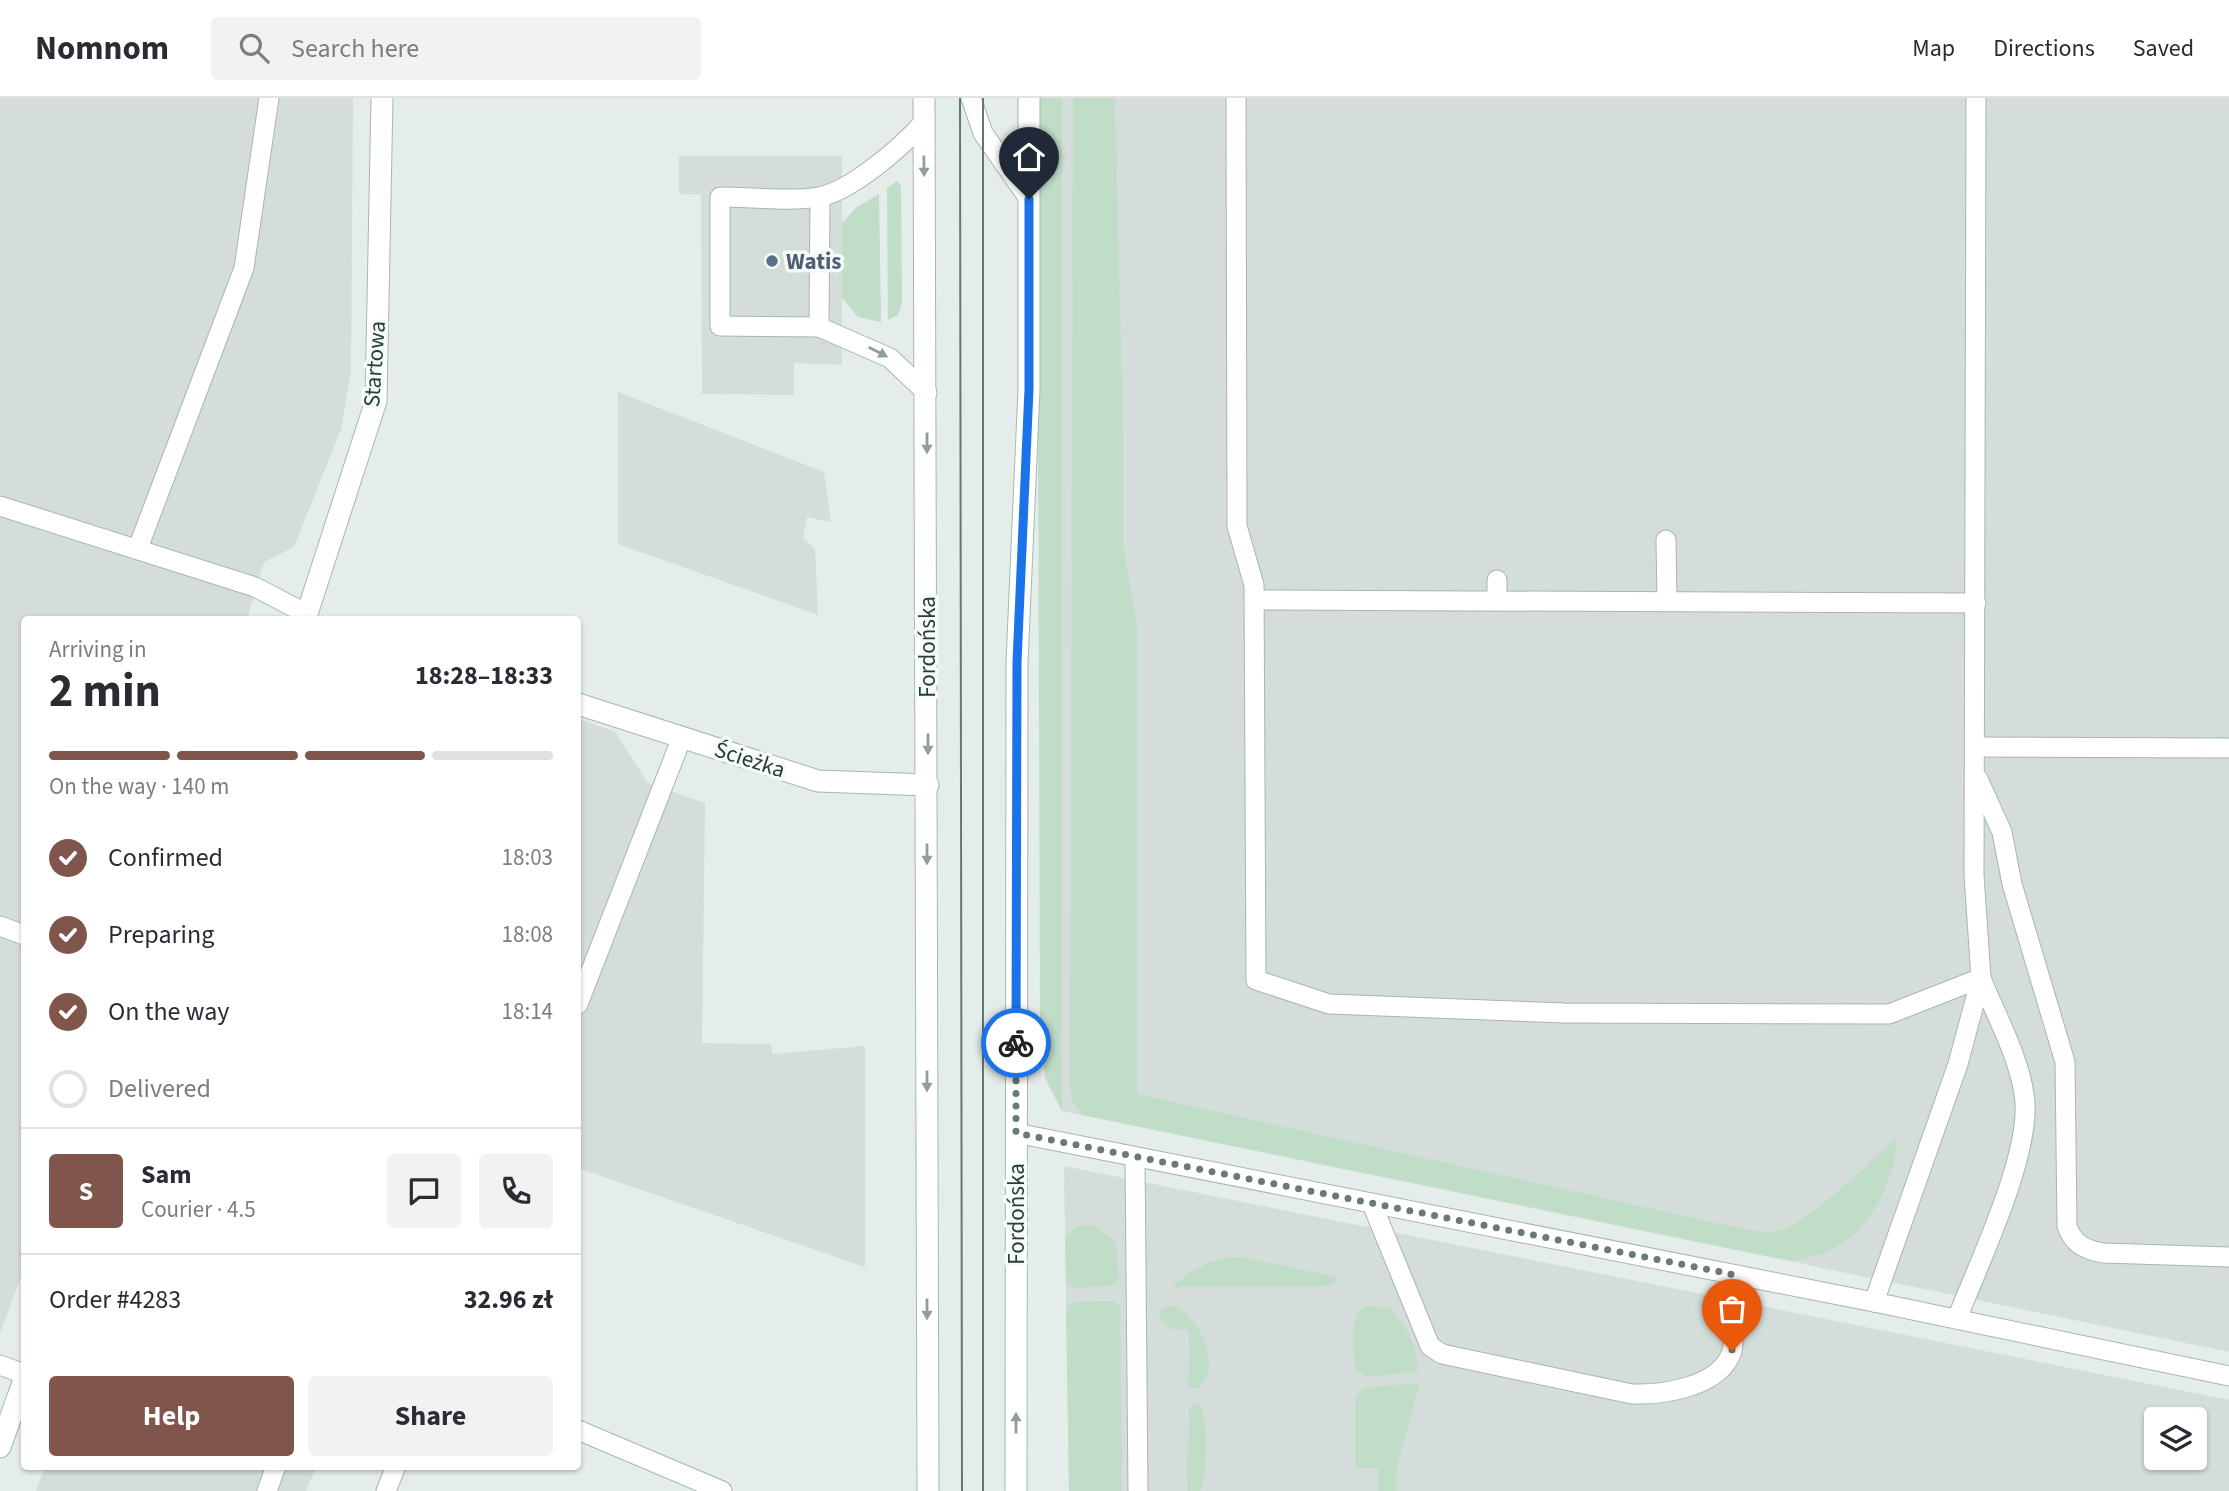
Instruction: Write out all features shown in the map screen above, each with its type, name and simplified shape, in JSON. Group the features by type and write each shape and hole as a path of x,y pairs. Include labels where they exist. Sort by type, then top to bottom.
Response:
{"main road":[{"name":"Startowa","path":"313,616 376,401 382,98"},
{"name":"Fordońska","path":"924,98 927,393 928,1491"},
{"name":"Fordońska","path":"1016,1491 1017,662 1029,389 1029,98"},
{"name":"Ścieżka","path":"581,705 818,781 928,786"},
{"path":"2,1436 21,1388"}],"lane":[{"path":"138,548 244,268 269,98"},
{"path":"971,98 982,134 1029,199"},
{"path":"1236,98 1237,526 1254,585 1256,980 1329,1004 1564,1013 1889,1014 1981,978"},
{"path":"1874,1302 1958,1064 1981,978 1975,875 1976,98"},
{"path":"924,122 902,148 880,164 820,197 720,197 720,326 819,327 890,358 927,393"},
{"path":"819,327 820,197"},
{"path":"0,506 255,587 308,616"},
{"path":"1666,540 1667,601"},
{"path":"1497,580 1497,601"},
{"path":"1254,600 1976,603"},
{"path":"581,996 682,737"},
{"path":"1975,747 2229,748"},
{"path":"1975,772 2003,832 2012,884 2065,1062 2067,1226 2071,1237 2085,1248 2104,1253 2229,1258"},
{"path":"0,926 21,935"},
{"path":"1957,1319 2024,1139 2026,1120 2020,1073 1981,978"},
{"path":"1016,1133 1874,1302 2229,1376"},
{"path":"1135,1158 1138,1491"},
{"path":"1372,1204 1430,1346 1442,1354 1632,1394 1655,1395 1721,1370 1732,1351 1731,1274"},
{"path":"0,1365 21,1373"},
{"path":"581,1431 722,1491"},
{"path":"267,1491 275,1470"},
{"path":"386,1491 395,1470"}],"shaded area":[{"path":"0,98 353,98 351,371 341,429 294,547 264,562 248,616 21,616 21,1277 0,1333"},
{"path":"1062,98 2229,98 2229,1352 1062,1111"},
{"name":"Watis","path":"679,156 842,156 842,365 794,363 794,395 702,394 701,195 679,194"},
{"path":"618,392 824,472 831,522 807,517 803,538 815,549 818,615 618,544"},
{"path":"581,719 615,732 648,783 705,803 702,1043 771,1044 772,1054 865,1046 865,1267 581,1169"},
{"path":"1064,1166 2229,1400 2229,1491 1069,1491"},
{"path":"44,1470 315,1470 306,1491 36,1491"}],"green space":[{"path":"1037,98 1062,98 1062,1111 1045,1078 1040,1020"},
{"path":"1073,98 1115,98 1123,546 1137,627 1137,1094 1729,1226 1767,1232 1785,1228 1818,1208 1895,1139 1894,1163 1879,1202 1850,1238 1824,1253 1792,1261 1083,1115 1072,1101"},
{"path":"897,181 901,186 902,303 898,315 888,320 887,188"},
{"path":"879,194 881,322 858,317 842,298 842,223 857,207"},
{"path":"1088,1225 1098,1228 1115,1241 1119,1276 1116,1285 1073,1288 1066,1283 1065,1240 1076,1227"},
{"path":"1231,1257 1337,1277 1334,1284 1324,1286 1172,1287 1199,1268"},
{"path":"1113,1301 1120,1307 1122,1491 1069,1491 1066,1307 1073,1302"},
{"path":"1175,1306 1193,1322 1206,1343 1209,1366 1200,1388 1188,1388 1189,1330 1171,1329 1159,1319 1162,1307"},
{"path":"1366,1306 1390,1308 1396,1315 1414,1345 1418,1371 1368,1377 1355,1369 1354,1325 1356,1317"},
{"path":"1415,1383 1419,1385 1396,1471 1396,1491 1378,1491 1378,1468 1355,1468 1355,1398 1364,1388"},
{"path":"1198,1403 1204,1419 1204,1473 1200,1491 1187,1491 1189,1407"}],"tram line":[{"path":"960,98 962,1491"},
{"path":"983,98 983,1491"}],"way so far":[{"path":"1016,1043 1016,1133 1731,1274 1732,1351"}],"place":[{"name":"Watis","path":"772,261"}],"route":[{"path":"1016,1043 1017,662 1029,389 1029,199"}]}
